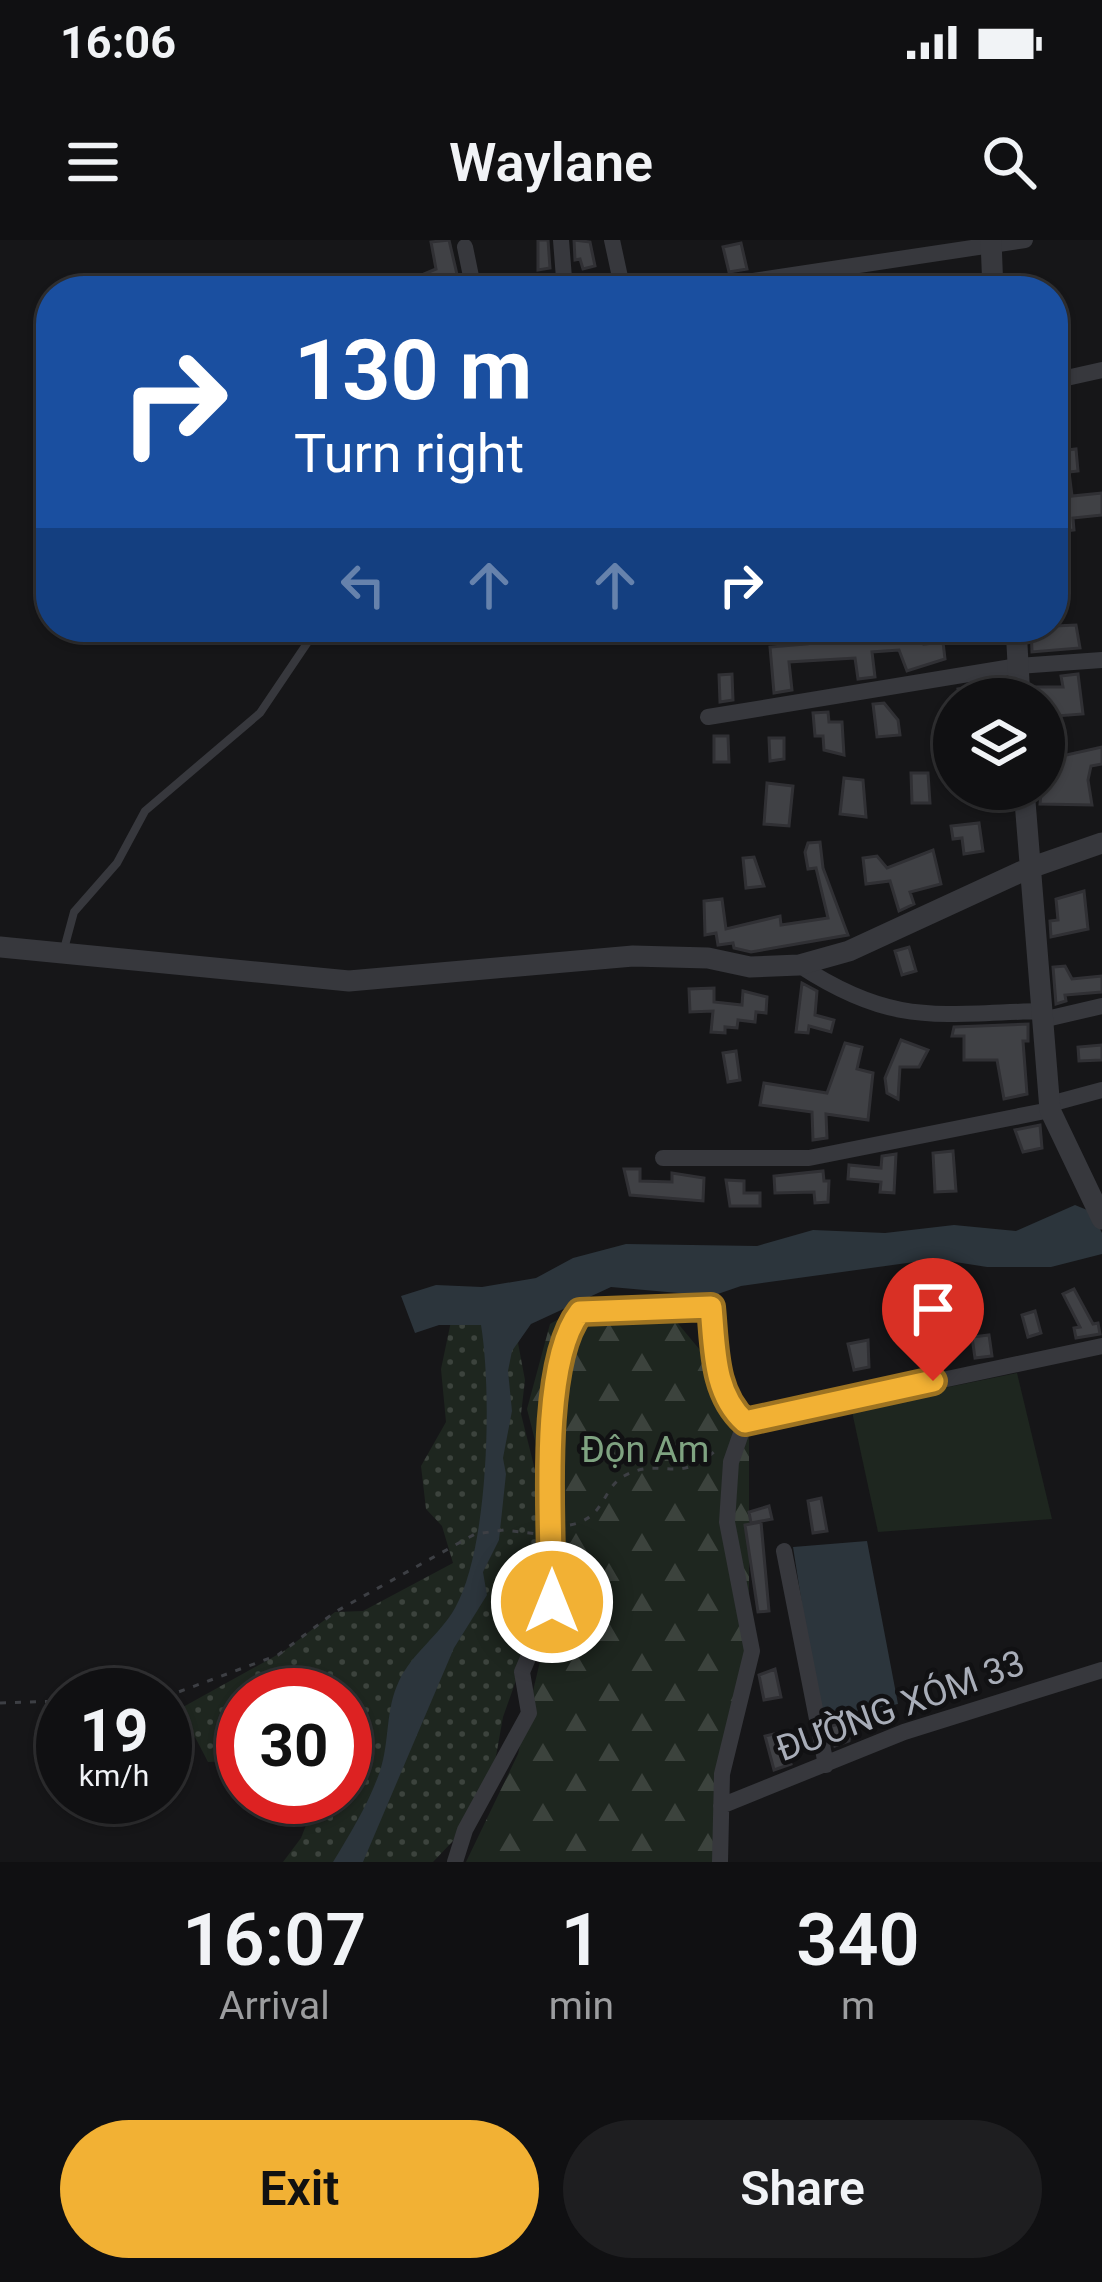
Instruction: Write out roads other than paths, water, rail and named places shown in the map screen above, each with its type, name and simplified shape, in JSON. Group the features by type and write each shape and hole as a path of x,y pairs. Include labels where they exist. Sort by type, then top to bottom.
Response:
{"street":[{"path":"561,240 564,276"},
{"path":"612,240 620,276"},
{"path":"781,276 1025,240"},
{"path":"991,243 993,276"},
{"path":"465,247 471,276"},
{"path":"1068,377 1102,370"},
{"path":"1017,642 1019,678"},
{"path":"708,718 1018,666 1102,660"},
{"path":"1025,810 1050,1107 1102,1220"},
{"path":"0,947 349,981 634,956 708,958 750,967 799,965 867,944 1027,869 1102,843"},
{"path":"799,965 839,992 889,1011 1042,1016 1102,1006"},
{"path":"663,1158 809,1158 1050,1107 1102,1090"},
{"path":"455,1862 465,1830 529,1713 522,1672 552,1602 554,1389 566,1330 580,1312 711,1307 718,1374 730,1408 745,1422"},
{"path":"745,1422 1102,1346"},
{"path":"720,1862 722,1774 752,1652 727,1522 731,1462 745,1422"},
{"path":"784,1552 826,1765"},
{"name":"ĐƯỜNG XÓM 33","path":"722,1806 904,1732 1102,1670"}],"lane":[{"path":"63,952 74,912 116,862 145,811 260,713 308,642"}],"park label":[{"name":"Độn Am","path":"645,1449"}]}
